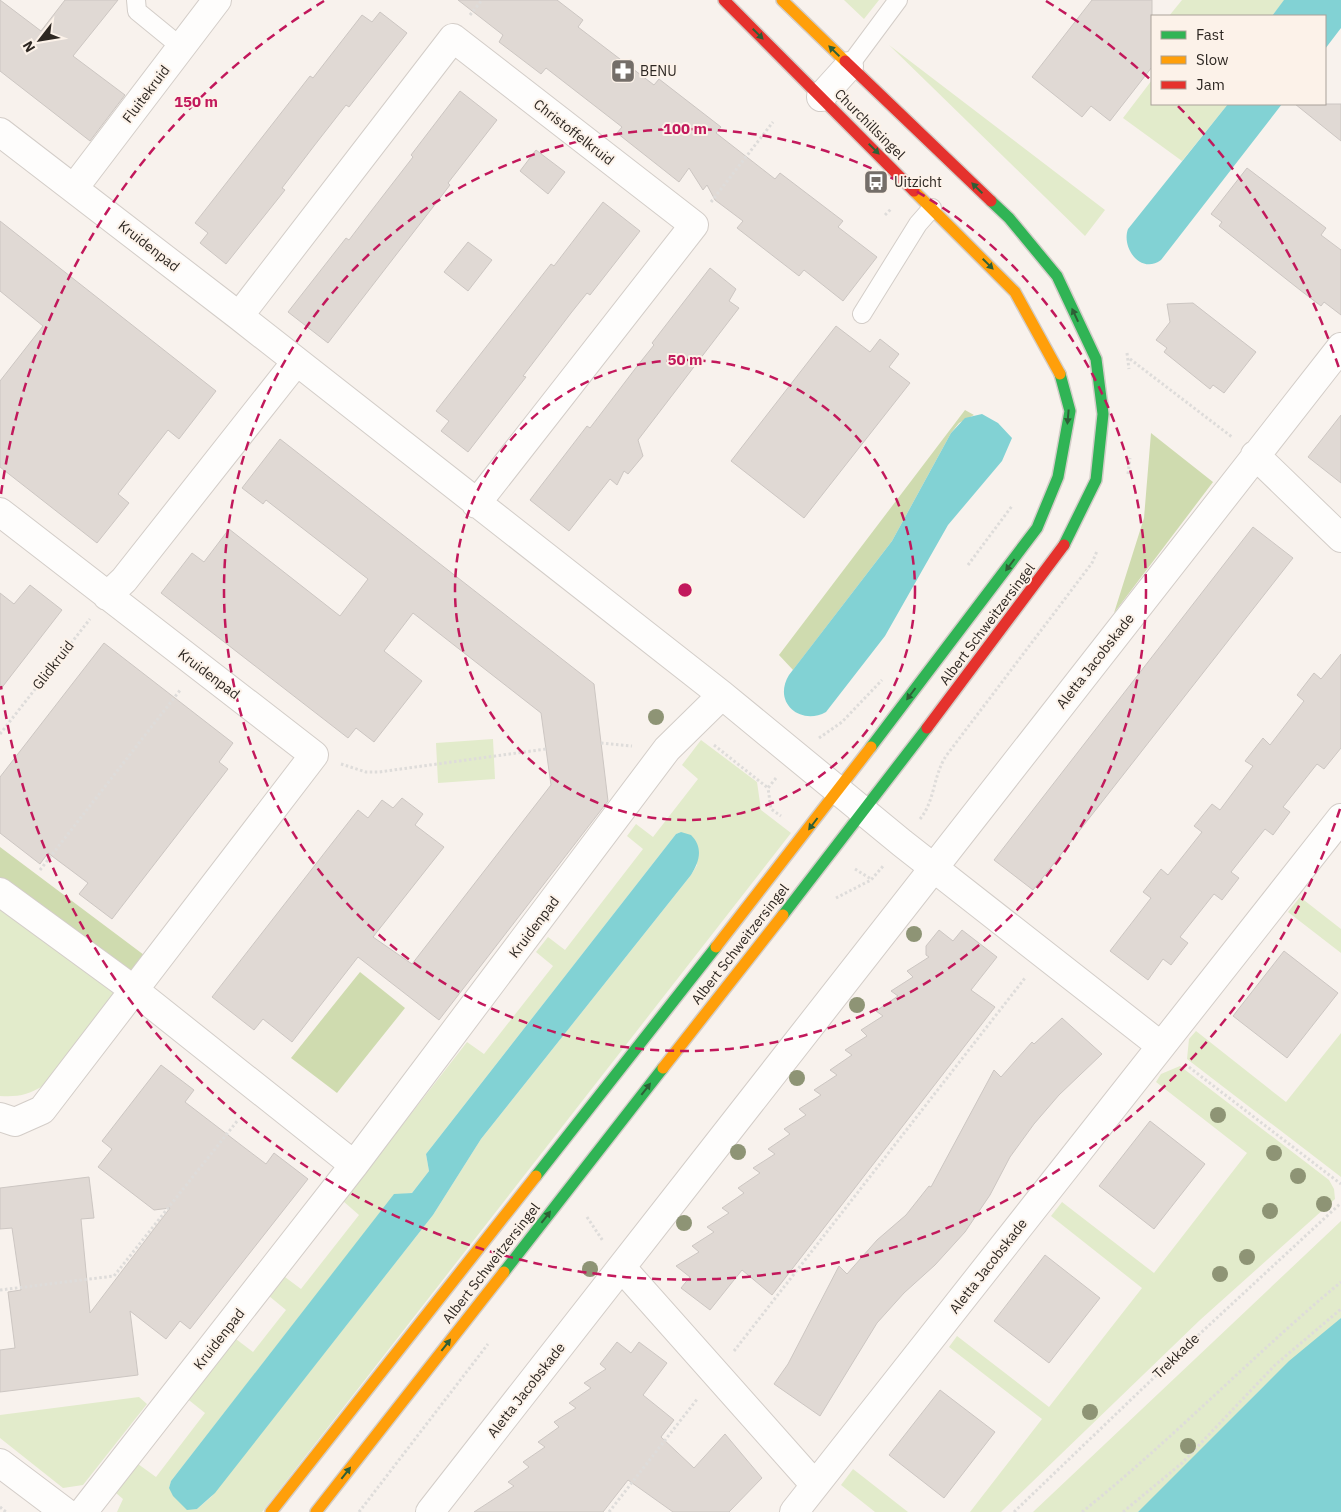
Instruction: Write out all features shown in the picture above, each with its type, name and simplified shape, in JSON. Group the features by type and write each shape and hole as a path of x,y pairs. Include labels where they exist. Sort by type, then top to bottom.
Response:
{"street":[{"name":"Fluitekruid","path":"74,188 217,0"},
{"name":"Churchillsingel","path":"724,0 1015,292 1059,369"},
{"name":"Churchillsingel","path":"782,0 1009,218 1057,276 1096,359"},
{"name":"Christoffelkruid","path":"239,316 453,38 694,225"},
{"path":"821,97 850,66"},
{"name":"Kruidenpad","path":"0,132 239,316 476,504 722,695 838,791"},
{"path":"476,504 694,225"},
{"name":"Aletta Jacobskade","path":"430,1512 1341,347"},
{"name":"Albert Schweitzersingel","path":"316,1512 864,812 1063,547 1096,480 1103,414 1096,359"},
{"path":"107,596 124,580 296,362"},
{"name":"Albert Schweitzersingel","path":"271,1512 805,834 1037,528 1058,478 1070,411 1059,369"},
{"path":"1255,455 1341,538"},
{"name":"Kruidenpad","path":"0,512 314,755"},
{"name":"Kruidenpad","path":"83,1512 354,1165 668,749 722,695"},
{"path":"0,1117 15,1122 42,1110 314,755"},
{"path":"838,791 1161,1046"},
{"name":"Aletta Jacobskade","path":"794,1512 1341,818"},
{"path":"0,892 134,990 354,1165"},
{"path":"622,1268 815,1485"},
{"path":"0,1463 64,1512"}],"lane":[{"path":"136,0 137,10 181,48"},
{"path":"850,66 898,0"},
{"path":"862,314 918,224 932,208"}],"path":[{"path":"694,225 774,122"},
{"path":"885,215 898,201 918,224"},
{"path":"1129,358 1255,455"},
{"path":"966,568 1013,505"},
{"name":"Glidkruid","path":"0,734 107,596"},
{"path":"40,870 198,667"},
{"path":"768,788 794,756 842,722 882,680"},
{"path":"668,749 710,742 768,788 771,809 805,834"},
{"path":"314,755 366,772 378,772 546,749"},
{"path":"832,900 871,880 902,843"},
{"path":"830,854 871,880"},
{"path":"609,1512 1044,953"},
{"path":"1161,1046 1341,1184"},
{"path":"0,1290 114,1276 238,1120"},
{"name":"Trekkade","path":"1014,1512 1192,1341 1341,1204"},
{"path":"580,1225 592,1209"},
{"path":"1082,1512 1132,1472 1221,1387 1341,1282"},
{"path":"1123,1512 1182,1463 1275,1365 1341,1309"},
{"path":"359,1512 491,1341"},
{"path":"0,1507 6,1512"}],"green space":[{"path":"844,0 879,0 864,19"},
{"path":"1182,0 1288,0 1284,1 1273,15 1170,15"},
{"path":"889,45 1105,210 1085,236"},
{"path":"1151,81 1151,105 1227,105 1182,161 1123,118"},
{"path":"965,410 974,415 959,423 951,433 892,541 793,670 779,655"},
{"path":"1151,433 1213,482 1114,613 1144,518"},
{"path":"493,739 495,779 438,783 436,743"},
{"path":"701,740 757,782 761,810 791,833 262,1512 117,1512 123,1499 116,1493 138,1464 156,1477 205,1413 185,1397 232,1336 253,1352 286,1310 269,1296 285,1277 301,1289 359,1215 343,1201 467,1042 484,1054 553,966 536,952 548,937 565,950 643,849 627,836 636,824 653,837 698,779 682,765","holes":["681,832 697,865 481,1139 433,1215 211,1497 197,1509 169,1488 171,1481 394,1195 412,1193 429,1171 426,1154 676,834"]},
{"path":"0,847 144,955 128,976 0,879"},
{"path":"1300,897 1341,929 1341,953 1288,912"},
{"path":"0,903 117,990 44,1085 23,1095 12,1096 0,1096"},
{"path":"360,972 405,1008 337,1093 291,1058"},
{"path":"1196,1031 1286,1102 1341,1033 1341,1177 1187,1059 1189,1039"},
{"path":"1180,1066 1329,1180 1334,1189 1335,1199 1200,1320 1001,1512 970,1512 1042,1419 949,1347 957,1336 1049,1407 1142,1288 1051,1216 1062,1202 1154,1273 1247,1153 1156,1082 1161,1074"},
{"path":"1341,1221 1341,1318 1263,1387 1147,1505 1138,1512 1033,1512"},
{"path":"139,1397 147,1404 83,1485 63,1488 0,1438 0,1415"},
{"path":"853,1469 908,1512 875,1512 841,1485"}],"water":[{"path":"1284,0 1341,0 1341,28 1326,48 1326,15 1273,15"},
{"path":"1227,105 1281,105 1161,260 1154,264 1146,264 1134,257 1127,244 1128,229"},
{"path":"982,414 998,423 1012,438 1002,461 948,525 885,636 826,712 817,716 799,714 787,703 784,695 789,675 892,541 951,433 965,418"},
{"path":"681,832 691,835 698,845 698,860 691,875 481,1139 433,1215 215,1493 197,1509 187,1510 173,1496 169,1488 171,1481 394,1194 412,1193 429,1171 426,1154 676,834"},
{"path":"1341,1318 1341,1512 1138,1512 1289,1361"}],"building":[{"path":"0,0 41,31 65,0 118,0 73,56 125,95 90,141 0,71"},
{"path":"458,0 557,0 583,20 578,27 654,85 659,79 721,127 716,133 775,179 780,173 843,221 838,227 877,257 843,301 804,270 799,276 737,228 743,221 715,200 707,185 703,190 689,168 679,182 617,133 622,127 546,68 541,74 499,42 503,35"},
{"path":"1092,0 1152,0 1151,68 1110,121 1091,106 1082,117 1032,77"},
{"path":"380,12 407,33 349,107 346,105 282,188 285,190 226,264 200,243 208,233 195,223 310,76 313,78 362,15 372,22"},
{"path":"460,91 497,120 448,183 450,185 328,343 288,312 346,238 349,240 413,157 411,155"},
{"path":"1341,104 1341,141 1296,105"},
{"path":"536,150 565,172 548,194 520,171"},
{"path":"1247,168 1326,228 1321,235 1341,250 1341,315 1324,302 1321,306 1300,290 1219,226 1222,222 1211,214"},
{"path":"603,202 640,231 590,295 587,293 571,313 523,376 526,377 468,452 441,431 449,421 436,411 551,264 554,266"},
{"path":"0,221 216,391 179,439 168,430 118,494 129,503 97,543 0,467 0,381 43,326 0,291"},
{"path":"468,242 492,260 468,291 444,272"},
{"path":"710,268 736,289 729,301 739,308 638,440 643,456 628,474 624,471 617,485 610,479 569,531 530,500 587,426 590,428"},
{"path":"1193,303 1256,352 1224,393 1213,385 1210,389 1164,352 1167,348 1156,340 1170,322 1167,304"},
{"path":"836,326 870,352 880,339 899,354 889,367 910,383 804,518 731,461"},
{"path":"1341,415 1341,483 1308,457"},
{"path":"280,439 594,684 608,801 439,1020 358,957 292,1042 263,1019 254,1030 212,997 358,810 368,818 382,800 393,808 402,798 423,814 415,825 444,847 373,937 412,964 551,785 541,713 413,613 384,651 422,681 374,742 356,728 348,738 161,593 192,553 204,562 229,529 340,616 368,579 266,500 263,504 242,488"},
{"path":"1253,527 1293,558 1033,890 994,860"},
{"path":"30,585 62,610 0,690 0,593 14,604"},
{"path":"104,643 233,743 219,762 228,769 112,919 79,894 88,883 48,853 40,864 0,833 0,777"},
{"path":"1341,654 1341,748 1324,769 1317,764 1283,807 1290,812 1273,835 1265,829 1231,872 1239,878 1222,900 1214,894 1180,937 1188,943 1171,965 1163,959 1148,980 1110,951 1151,898 1143,892 1161,869 1168,875 1202,832 1194,826 1212,804 1220,810 1253,766 1245,761 1263,738 1270,745 1304,701 1297,695 1314,673 1321,679"},
{"path":"939,930 953,941 962,930 997,957 971,990 995,1007 772,1295 742,1270 710,1310 681,1288 690,1277 676,1266 699,1252 692,1246 714,1232 707,1227 729,1213 722,1208 744,1193 738,1188 760,1173 753,1168 775,1154 768,1149 790,1134 784,1129 806,1115 799,1109 821,1095 814,1090 837,1075 830,1070 852,1055 845,1050 867,1036 861,1030 883,1016 876,1011 898,996 891,991 913,977 907,971 929,957 926,955 926,946"},
{"path":"1284,951 1338,993 1287,1058 1233,1016"},
{"path":"1062,1018 1102,1054 1059,1095 1034,1124 1010,1157 990,1195 965,1232 877,1323 820,1416 774,1384 788,1364 839,1266 847,1274 877,1240 906,1215 929,1186 931,1187 994,1070 1001,1077 1032,1042 1034,1044"},
{"path":"161,1065 194,1090 185,1102 266,1164 274,1153 308,1179 190,1329 180,1321 166,1339 130,1311 138,1375 0,1392 0,1350 15,1348 8,1292 21,1290 12,1228 0,1229 0,1188 89,1177 94,1218 81,1219 90,1313 170,1208 154,1210 98,1167 112,1149 102,1141"},
{"path":"1150,1121 1205,1164 1154,1229 1099,1186"},
{"path":"1045,1255 1100,1298 1049,1363 994,1321"},
{"path":"617,1342 631,1353 639,1342 667,1363 643,1395 674,1420 661,1437 694,1468 725,1434 762,1478 729,1512 673,1512 628,1480 603,1512 474,1512 514,1486 508,1482 529,1467 523,1462 545,1447 538,1442 559,1427 554,1422 576,1408 569,1403 591,1388 584,1383 606,1369 600,1364"},
{"path":"940,1390 995,1432 944,1498 889,1455"}],"traffic: fast":[{"path":"991,201 1009,218 1057,276 1096,359 1103,414 1096,480 1064,545"},
{"path":"871,747 1037,528 1058,477 1070,411 1060,374"},
{"path":"783,915 927,728"},
{"path":"536,1176 716,947"},
{"path":"504,1272 663,1068"}],"traffic: slow":[{"path":"782,0 845,61"},
{"path":"914,191 1015,292 1060,374"},
{"path":"716,947 871,747"},
{"path":"663,1068 783,915"},
{"path":"271,1512 536,1176"},
{"path":"316,1512 504,1272"}],"traffic: jam":[{"path":"724,0 914,191"},
{"path":"845,61 991,201"},
{"path":"927,728 1064,545"}],"place":[{"name":"BENU","path":"623,71"},
{"name":"Uitzicht","path":"876,182"}]}
